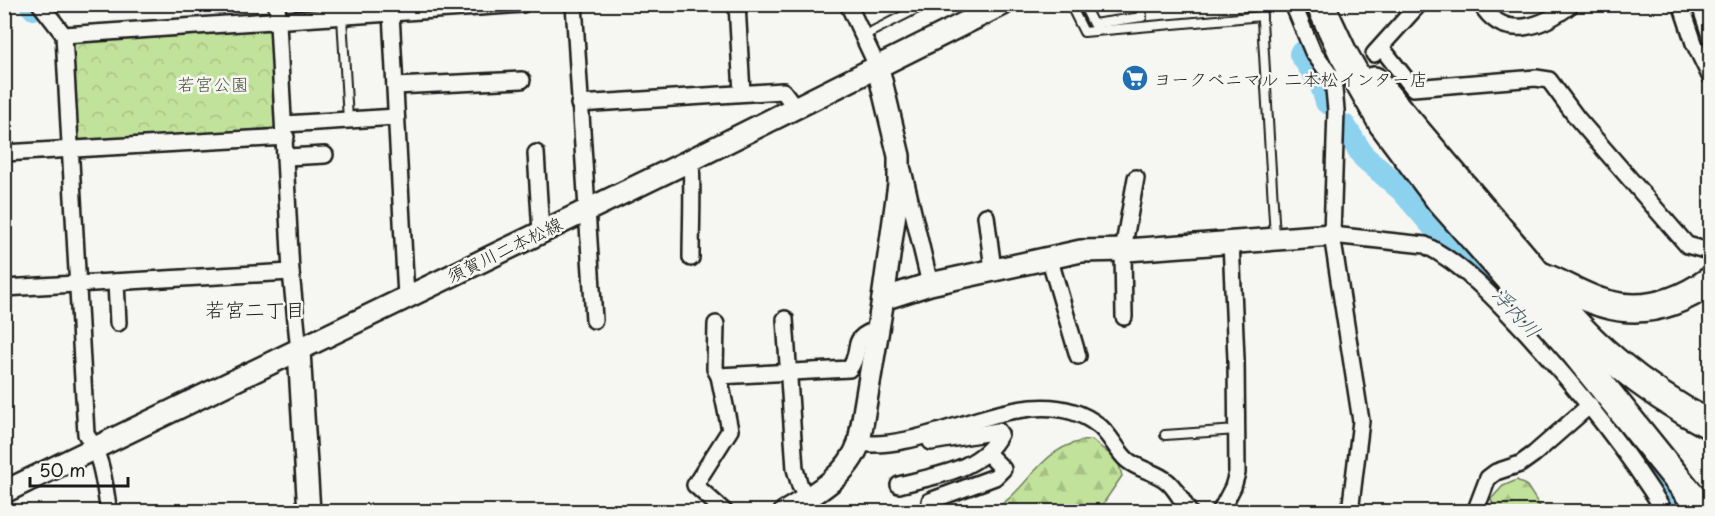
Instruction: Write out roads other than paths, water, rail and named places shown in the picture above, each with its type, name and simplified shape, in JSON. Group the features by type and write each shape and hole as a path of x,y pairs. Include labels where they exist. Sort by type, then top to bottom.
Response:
{"highway":[{"path":"1320,4 1343,53 1383,124 1440,200 1574,351 1704,512"},
{"path":"1334,4 1372,78 1538,275 1552,297 1608,354 1671,402 1710,425"},
{"path":"1538,275 1605,304 1627,308 1647,308 1667,303 1691,294 1710,281"},
{"path":"1574,351 1606,370 1659,410 1710,440"}],"main road":[{"name":"須賀川二本松線","path":"4,492 691,160 1003,4"},
{"path":"786,511 840,474 850,462 859,443 898,195 899,156 878,68"},
{"path":"883,299 930,284 1048,256 1082,251 1332,235"},
{"path":"299,351 309,512"}],"street":[{"path":"40,4 64,35 86,434 96,448 102,467 109,512"},
{"path":"277,4 287,158 291,272 299,351"},
{"path":"64,35 523,4"},
{"path":"574,4 594,320"},
{"path":"737,4 742,93"},
{"path":"848,4 878,68"},
{"path":"1293,4 1313,52 1335,79 1332,235 1361,421 1350,512"},
{"path":"1419,4 1378,50 1413,88 1536,78 1549,80 1577,118 1687,245 1705,250 1710,248"},
{"path":"1481,4 1487,15 1501,24 1515,27 1540,25 1572,4"},
{"path":"1681,4 1694,43 1710,76"},
{"path":"392,13 406,297"},
{"path":"394,86 522,80"},
{"path":"579,104 783,91 795,107"},
{"path":"4,153 285,130 348,120 396,117"},
{"path":"536,153 541,232"},
{"path":"287,158 325,155"},
{"path":"899,156 930,284"},
{"path":"691,160 694,211 691,219 691,258"},
{"path":"1124,317 1123,250 1136,178"},
{"path":"986,216 993,269"},
{"path":"1332,235 1425,245 1438,251 1500,304 1590,405 1626,452 1665,512"},
{"path":"1220,512 1233,487 1237,473 1231,240"},
{"path":"1048,256 1078,356"},
{"path":"4,288 291,272"},
{"path":"116,282 118,323"},
{"path":"784,319 795,469 800,486 808,498"},
{"path":"716,324 715,369 719,376 730,430 695,485 725,512"},
{"path":"719,376 849,369 859,338 863,334 877,330"},
{"path":"1475,512 1488,478 1534,454 1590,405"},
{"path":"859,443 876,446 920,440 978,419 1033,408 1067,411 1098,425 1128,460 1168,481 1189,512"},
{"path":"899,485 971,464 987,453 1000,434 998,431 928,442 920,440"},
{"path":"930,501 995,477 1003,469 987,453"}],"lane":[{"path":"862,36 926,4"},
{"path":"1070,4 1084,32 1262,16"},
{"path":"1083,4 1093,24 1142,17 1141,4"},
{"path":"1261,4 1275,238"},
{"path":"342,17 348,120"},
{"path":"1165,435 1237,430"}],"waterway":[{"name":"浮内川","path":"31,4 34,8"},
{"name":"浮内川","path":"1301,54 1321,83 1327,102"},
{"name":"浮内川","path":"1344,126 1364,157 1402,190 1461,258 1495,285 1575,376 1622,432 1676,512"}],"place":[{"name":"ヨークベニマル 二本松インター店","path":"1135,78"}],"district":[{"name":"若宮二丁目","path":"255,309"}],"park label":[{"name":"若宮公園","path":"213,83"}]}
